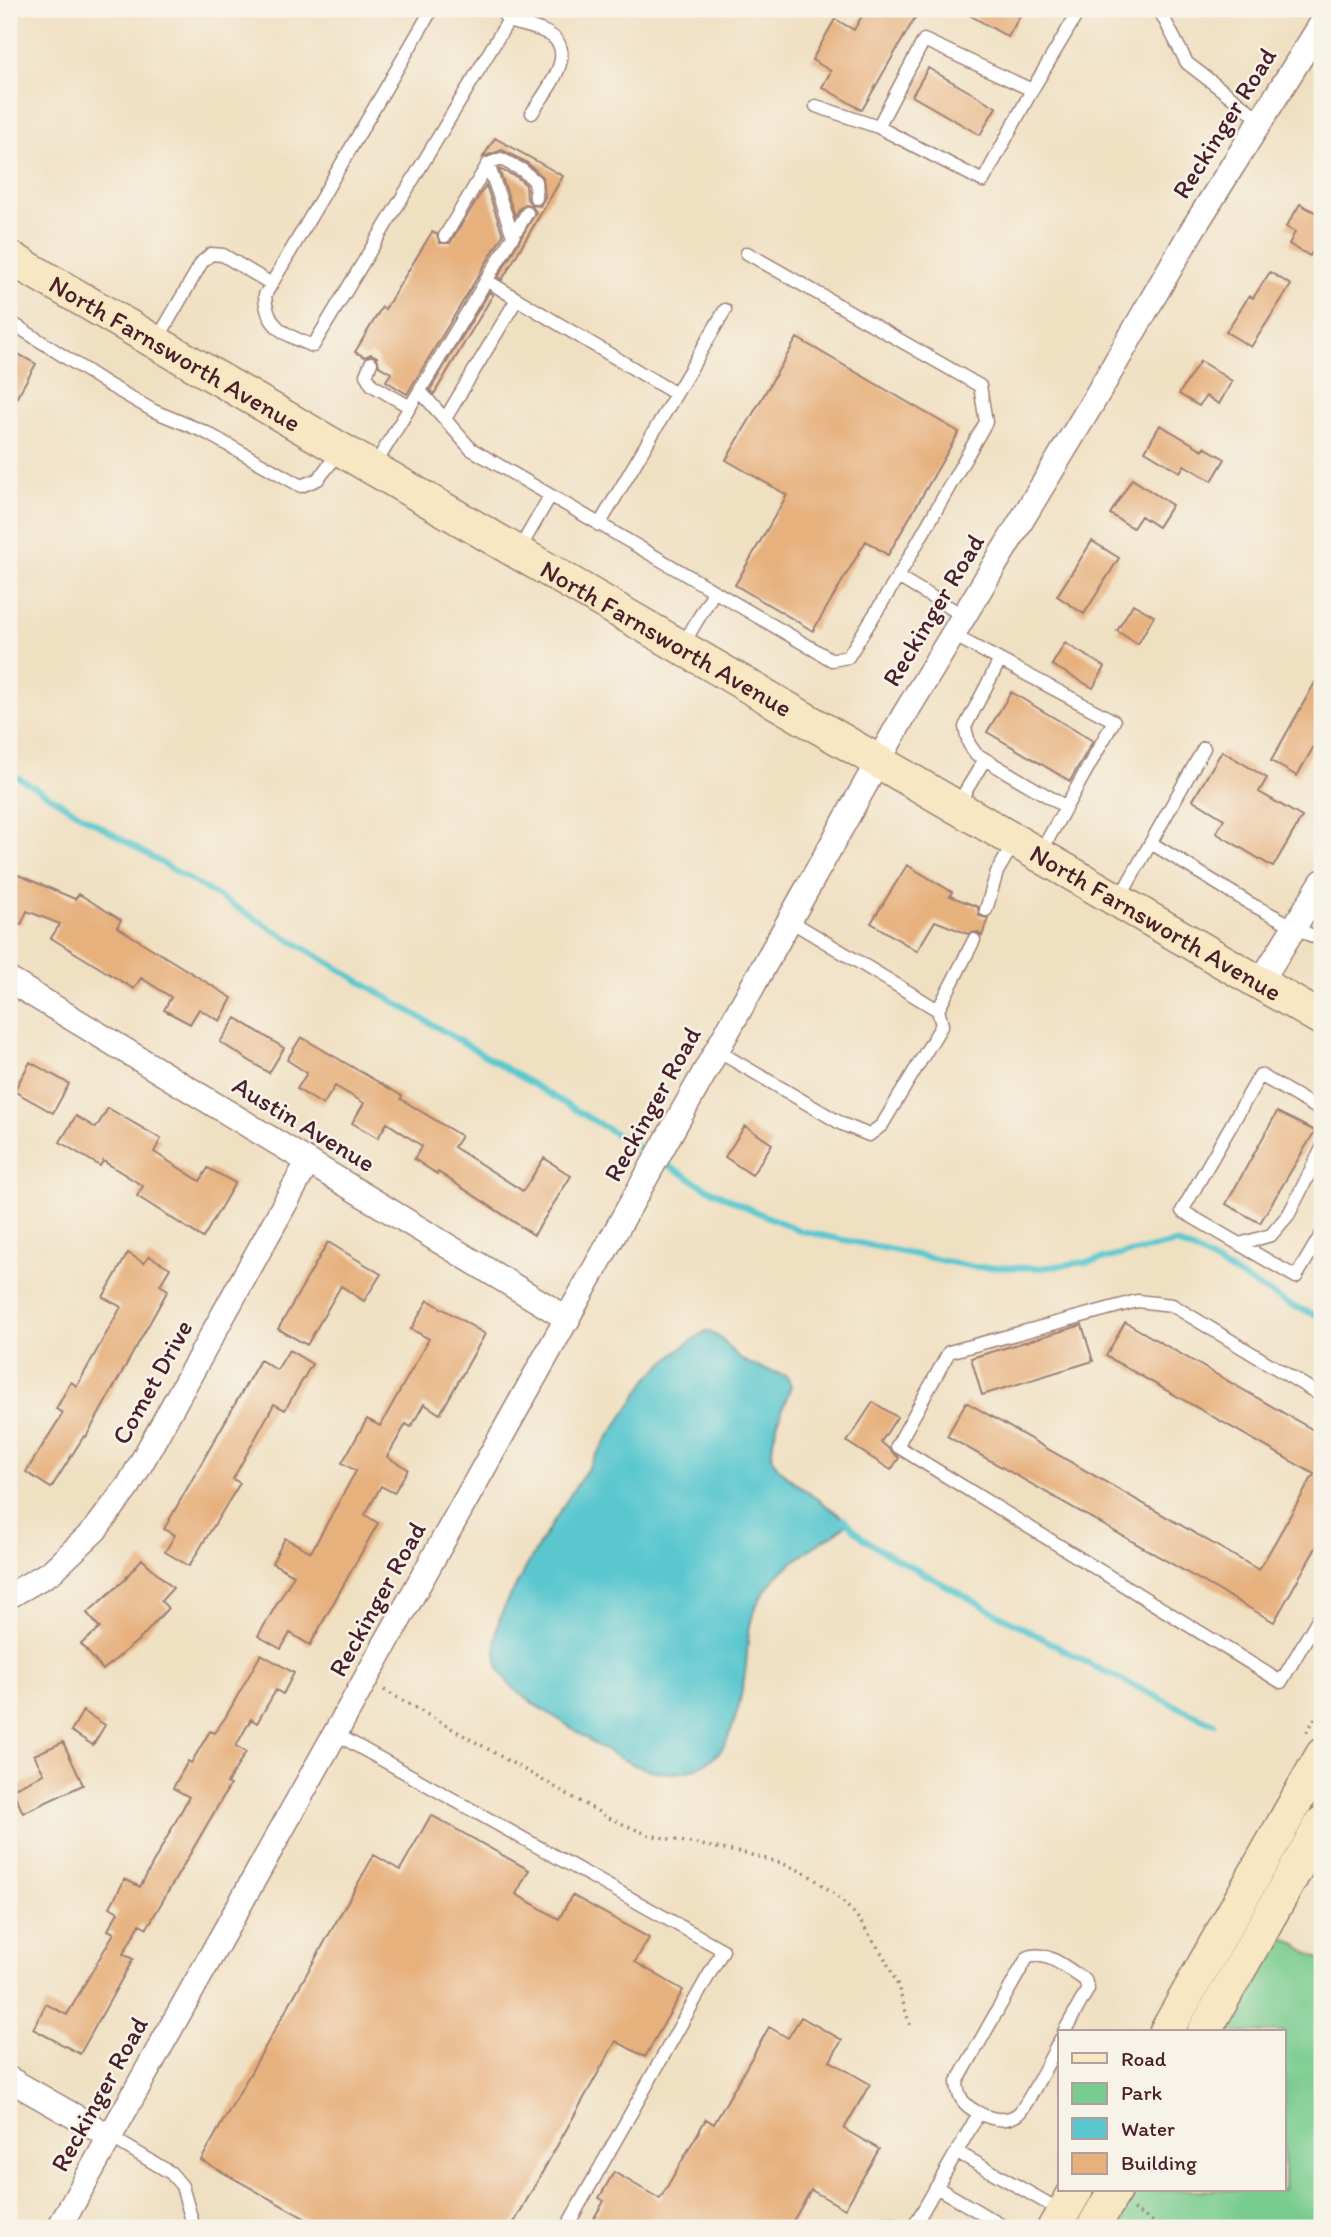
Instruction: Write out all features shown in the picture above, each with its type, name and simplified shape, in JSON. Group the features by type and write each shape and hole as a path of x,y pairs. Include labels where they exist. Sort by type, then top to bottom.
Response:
{"main road":[{"name":"North Farnsworth Avenue","path":"9,257 1322,1019"},
{"path":"1167,2030 1322,1755"},
{"path":"1205,2030 1322,1823"},
{"path":"1093,2228 1124,2200"}],"street":[{"name":"Reckinger Road","path":"60,2228 877,762 1094,400 1191,232 1322,23"},
{"path":"1260,983 1322,882"},
{"name":"Austin Avenue","path":"9,980 568,1319"},
{"name":"Comet Drive","path":"9,1596 51,1572 95,1530 130,1485 308,1162"},
{"path":"9,2079 109,2137"}],"lane":[{"path":"432,9 270,283 265,295 265,310 270,321 285,333 313,346 505,15 556,39 562,54 555,75 532,113"},
{"path":"816,106 878,127 983,181 1080,9"},
{"path":"1159,9 1187,63 1261,120"},
{"path":"878,127 924,40 1032,90"},
{"path":"445,236 488,164 501,159 522,170 535,181 536,198"},
{"path":"488,164 513,236"},
{"path":"373,468 527,213"},
{"path":"156,342 202,262 211,254 223,255 270,283"},
{"path":"420,391 471,449 832,660 848,657 898,577 986,422 980,386 747,254"},
{"path":"486,280 676,394"},
{"path":"445,419 517,299"},
{"path":"599,524 725,310"},
{"path":"9,321 154,411 205,432 301,486 318,480 342,450"},
{"path":"371,363 366,374 372,385 410,407"},
{"path":"518,552 550,496"},
{"path":"898,577 1000,660 1114,721 1066,807 1027,848 997,872 986,910"},
{"path":"681,648 714,592"},
{"path":"1000,660 965,727 969,744 976,754 985,760 1066,807"},
{"path":"1118,901 1204,748"},
{"path":"956,808 985,760"},
{"path":"1151,843 1249,903 1322,941"},
{"path":"789,920 938,1010"},
{"path":"716,1050 842,1124 869,1135 883,1125 942,1025 938,1010 974,940"},
{"path":"1322,1111 1260,1075 1182,1211 1296,1277 1322,1233"},
{"path":"1240,1244 1270,1235 1289,1213 1322,1148"},
{"path":"1322,1396 1172,1305 1137,1301 949,1352 897,1446 1281,1682 1322,1612"},
{"path":"336,1734 723,1950 566,2228"},
{"path":"1058,2044 1020,2112 1002,2120 979,2113 960,2099 957,2082 1027,1958 1034,1954 1043,1955 1085,1980 1088,1989 1065,2030"},
{"path":"913,2228 979,2113"},
{"path":"109,2137 171,2173 182,2186 194,2228"},
{"path":"957,2152 1070,2215"},
{"path":"936,2188 1006,2228"},
{"path":"874,2228 877,2225 893,2223 902,2228"}],"path":[{"path":"366,1680 611,1819 649,1835 748,1854 806,1873 832,1892 855,1914 883,1955 897,1983 910,2025"},
{"path":"1124,2200 1164,2228"}],"green space":[{"path":"1276,1933 1322,1960 1322,2228 1106,2228 1128,2192 1286,2192 1286,2030 1220,2030"}],"water":[{"path":"706,1331 721,1339 745,1362 787,1377 791,1385 775,1432 773,1459 783,1473 844,1519 845,1525 779,1574 755,1608 749,1628 738,1708 723,1747 699,1767 679,1772 659,1772 617,1757 518,1692 506,1680 499,1666 496,1651 497,1632 504,1607 535,1552 647,1380 660,1366"}],"building":[{"path":"866,9 920,9 862,110 822,87 831,71 812,60 835,19 854,30"},
{"path":"959,9 1024,9 1008,37"},
{"path":"928,68 996,107 980,135 912,96"},
{"path":"495,138 563,176 502,280 498,277 536,212 532,206 526,204 515,216 499,169 517,177 526,185 527,199 532,205 540,206 545,197 543,177 526,162 502,150 483,157"},
{"path":"486,185 503,235 407,394 386,381 391,373 379,366 377,357 371,354 365,357 355,352 432,232 437,234 440,243 450,243"},
{"path":"1300,204 1322,216 1322,234 1310,256 1289,244 1295,232 1286,227"},
{"path":"1270,272 1291,285 1251,347 1226,332 1249,296 1253,298"},
{"path":"489,292 493,295 434,394 430,390"},
{"path":"797,338 959,432 888,555 866,541 813,631 735,585 787,495 726,460"},
{"path":"9,349 36,364 9,411"},
{"path":"1200,361 1232,381 1219,404 1206,396 1199,406 1179,394"},
{"path":"1160,425 1203,450 1204,447 1225,459 1212,481 1184,465 1180,472 1145,451"},
{"path":"1132,479 1172,505 1158,527 1141,516 1133,528 1110,514"},
{"path":"1092,541 1119,558 1084,614 1057,596"},
{"path":"1133,604 1154,616 1138,644 1117,631"},
{"path":"1065,643 1105,667 1093,688 1052,665"},
{"path":"1322,670 1322,732 1297,776 1271,761"},
{"path":"1011,692 1093,741 1070,781 987,732"},
{"path":"1222,751 1267,778 1259,792 1302,817 1273,867 1216,833 1224,819 1193,800"},
{"path":"907,865 952,892 950,896 978,907 979,916 988,918 982,936 977,932 968,934 935,921 917,951 871,923"},
{"path":"9,871 75,899 79,894 121,920 117,927 232,998 220,1021 199,1009 190,1024 164,1010 171,997 141,978 134,989 51,938 60,924 27,911 21,925 9,920"},
{"path":"236,1018 284,1048 269,1073 220,1042"},
{"path":"301,1037 402,1096 401,1099 461,1136 454,1147 523,1191 544,1158 571,1176 534,1235 414,1159 422,1146 387,1123 378,1138 352,1123 364,1103 335,1086 323,1105 297,1089 307,1073 287,1060"},
{"path":"30,1062 69,1084 53,1113 14,1091"},
{"path":"108,1108 161,1139 154,1152 200,1181 208,1168 235,1183 203,1238 137,1196 143,1186 103,1161 100,1166 60,1142 76,1116 96,1128"},
{"path":"1277,1112 1315,1131 1260,1223 1226,1204"},
{"path":"745,1126 772,1144 752,1175 725,1157"},
{"path":"328,1242 381,1274 364,1301 341,1286 307,1345 278,1329"},
{"path":"128,1253 144,1263 149,1256 170,1268 160,1285 168,1290 86,1437 84,1436 51,1488 26,1472 63,1413 56,1409 71,1382 77,1386 121,1307 103,1297"},
{"path":"428,1300 485,1334 440,1414 424,1404 411,1427 406,1424 387,1457 408,1469 394,1493 381,1486 365,1515 378,1523 310,1645 290,1633 281,1649 258,1636 294,1575 272,1563 285,1538 311,1552 356,1471 342,1463 367,1419 380,1426 429,1339 411,1329"},
{"path":"1125,1322 1322,1435 1322,1537 1274,1622 947,1436 966,1402 1259,1570 1314,1474 1106,1356"},
{"path":"1082,1325 1093,1361 982,1395 971,1358"},
{"path":"289,1350 312,1364 285,1410 274,1404 233,1479 240,1483 189,1566 165,1552 175,1535 164,1529 260,1360 277,1370"},
{"path":"873,1402 897,1417 881,1442 899,1458 891,1470 847,1442"},
{"path":"142,1559 173,1588 161,1601 168,1608 142,1637 103,1670 81,1644 100,1628 87,1613 127,1578"},
{"path":"261,1654 294,1673 283,1694 276,1690 257,1723 251,1719 236,1746 246,1752 227,1783 230,1785 147,1928 140,1924 123,1954 133,1959 80,2054 33,2029 46,2004 67,2015 114,1933 108,1930 118,1912 110,1907 125,1879 140,1887 189,1797 173,1788 188,1761 191,1763 210,1731 214,1733 225,1718"},
{"path":"83,1711 105,1725 93,1745 71,1731"},
{"path":"63,1742 83,1785 23,1813 12,1789 44,1774 34,1755"},
{"path":"431,1815 529,1870 516,1894 559,1919 572,1895 649,1938 635,1962 683,1990 645,2057 616,2041 511,2228 322,2228 201,2160 374,1855 400,1870"},
{"path":"801,2017 842,2040 830,2061 870,2084 844,2129 879,2149 845,2209 811,2190 789,2228 588,2228 604,2201 599,2198 614,2172 660,2199 706,2119 714,2124 769,2027 788,2038"}],"waterway":[{"path":"9,772 653,1156"},
{"path":"663,1162 703,1186 801,1231 974,1267 1041,1268 1093,1261 1176,1243 1292,1306 1322,1317"},
{"path":"844,1519 879,1549 1095,1667 1214,1724"}]}
